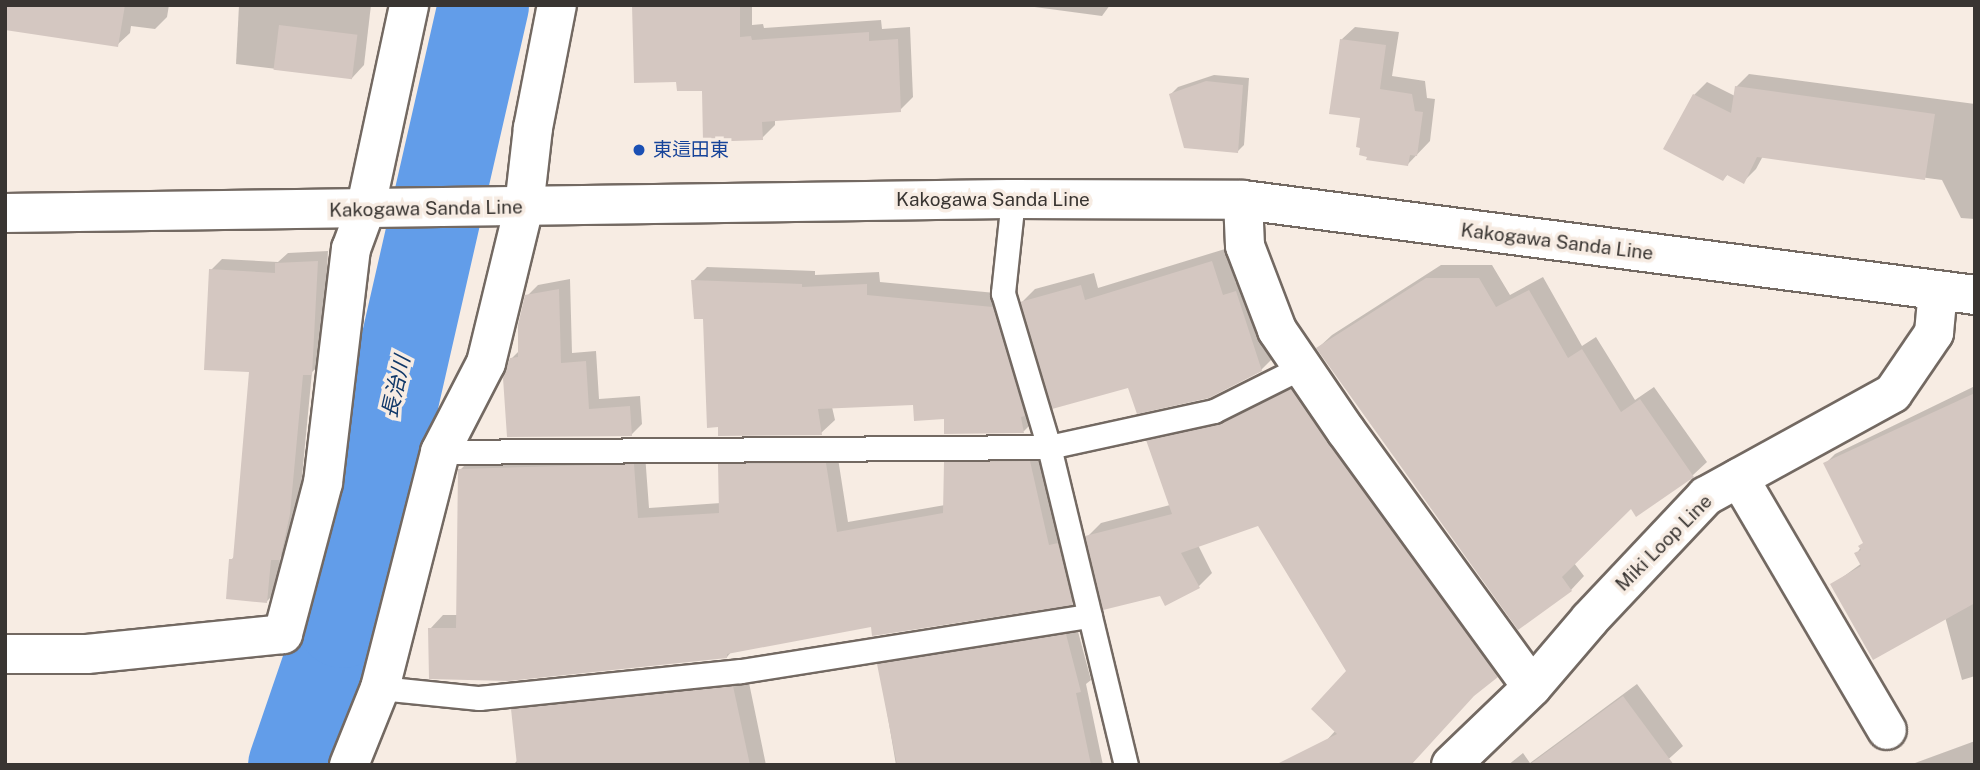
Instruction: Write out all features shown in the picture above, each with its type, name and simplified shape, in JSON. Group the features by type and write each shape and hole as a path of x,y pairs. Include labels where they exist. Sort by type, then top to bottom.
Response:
{"main road":[{"path":"5,654 87,654 283,634 323,484 351,249 365,211 409,5"},
{"path":"349,765 380,688 440,452 486,363 524,207 533,128 557,5"},
{"name":"Kakogawa Sanda Line","path":"5,213 365,211 1013,199 1243,200 1956,293"},
{"path":"1243,200 1245,246 1277,330 1532,687"},
{"name":"Miki Loop Line","path":"1451,765 1532,687 1590,619 1706,496 1893,393 1934,333 1956,293"},
{"path":"1739,478 1887,730"}],"lane":[{"path":"1013,199 1003,293 1049,447 1126,765"},
{"path":"440,452 1049,447 1214,411 1302,367"},
{"path":"380,688 479,698 741,671 1090,616"}],"building":[{"path":"5,5 125,5 118,47 5,30"},
{"path":"632,5 740,5 740,37 751,36 752,40 869,32 869,41 898,39 901,112 762,122 763,140 703,142 702,91 677,91 676,82 634,83"},
{"path":"279,25 357,35 352,79 274,70"},
{"path":"1340,39 1386,45 1380,89 1412,94 1415,111 1423,112 1417,156 1410,155 1408,166 1366,160 1367,157 1359,155 1360,148 1356,147 1360,118 1329,114"},
{"path":"1206,81 1243,85 1238,153 1184,148 1169,94"},
{"path":"1735,86 1935,114 1925,180 1757,157 1744,184 1727,175 1723,181 1663,149 1693,94 1731,113"},
{"path":"318,261 312,375 303,375 290,514 280,560 271,560 267,603 226,599 229,559 233,559 249,372 204,370 209,269 275,273 275,263"},
{"path":"1212,261 1223,295 1236,291 1262,371 1209,398 1137,414 1128,388 1052,409 1020,302 1081,285 1085,300"},
{"path":"1426,278 1479,278 1496,307 1529,290 1568,358 1582,349 1621,412 1640,399 1694,477 1636,517 1631,509 1562,577 1572,591 1518,630 1316,348"},
{"path":"691,280 802,284 802,287 867,284 867,295 993,307 1025,416 1021,417 1024,433 944,434 944,419 914,421 913,405 818,409 822,435 718,436 718,427 707,428 703,319 694,319"},
{"path":"559,289 561,363 586,361 589,409 630,406 632,436 507,437 503,378 510,358 518,357 518,325 525,295"},
{"path":"1290,388 1498,677 1474,696 1411,765 1275,765 1337,734 1311,709 1346,671 1258,526 1181,553 1200,588 1165,606 1160,596 1103,610 1085,536 1172,514 1146,440 1220,424"},
{"path":"1975,393 1975,603 1873,660 1830,584 1861,566 1854,553 1861,550 1858,546 1863,543 1823,463"},
{"path":"1030,461 1049,545 1058,543 1073,605 872,636 871,627 727,654 727,658 508,681 429,679 428,628 456,628 458,469 634,464 638,518 719,513 718,464 826,463 837,532 943,513 944,462"},
{"path":"1066,634 1081,692 1076,693 1091,765 897,765 877,664"},
{"path":"733,686 750,765 517,765 511,709"},
{"path":"1623,696 1674,765 1529,765"}],"waterway":[{"name":"長治川","path":"293,765 342,622 483,5"}],"place":[{"name":"東這田東","path":"639,150"}]}
